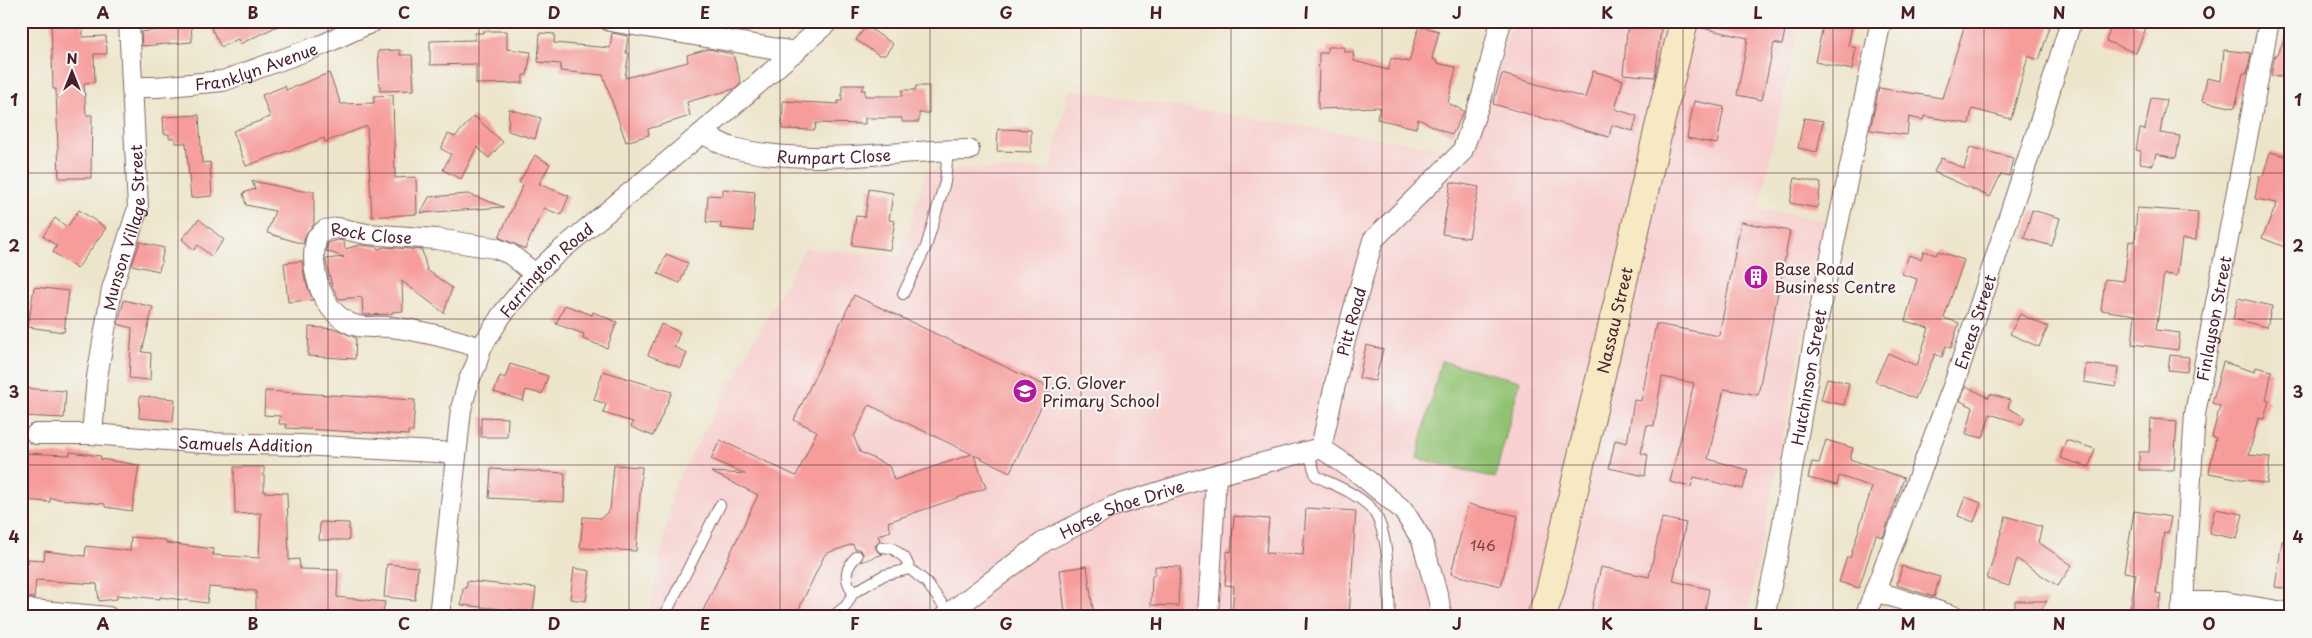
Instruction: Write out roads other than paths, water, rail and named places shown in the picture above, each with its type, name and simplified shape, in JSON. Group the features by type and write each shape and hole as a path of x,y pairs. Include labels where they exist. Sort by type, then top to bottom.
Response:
{"main road":[{"name":"Nassau Street","path":"1541,617 1550,592 1684,21"}],"street":[{"name":"Munson Village Street","path":"92,434 97,377 112,289 138,208 129,21"},
{"name":"Franklyn Avenue","path":"133,87 157,87 223,81 322,45 374,21"},
{"path":"610,21 796,52"},
{"name":"Farrington Road","path":"439,617 461,409 480,348 501,316 535,274 554,256 702,133 829,21"},
{"name":"Pitt Road","path":"1315,449 1373,240 1462,152 1482,96 1501,21"},
{"name":"Hutchinson Street","path":"1764,617 1817,323 1881,21"},
{"name":"Eneas Street","path":"1866,617 1954,384 2071,21"},
{"name":"Finlayson Street","path":"2182,609 2196,406 2269,21"},
{"name":"Rumpart Close","path":"702,133 732,148 783,155 869,156 969,150"},
{"name":"Rock Close","path":"480,348 438,334 391,327 357,326 338,315 325,300 317,278 314,264 316,237 325,230 338,228 367,234 436,239 495,248 510,254 535,274"},
{"name":"Samuels Addition","path":"36,434 92,434 204,443 300,445 456,453"},
{"path":"1315,449 1361,475 1403,510 1422,540 1439,601 1441,617"},
{"name":"Horse Shoe Drive","path":"947,615 1045,541 1114,506 1315,449"},
{"path":"1208,617 1216,476"},
{"path":"1875,591 1956,617"},
{"path":"2182,609 2224,602 2291,613"},
{"path":"21,609 108,617"}],"lane":[{"path":"904,294 929,238 946,182 948,150"},
{"path":"1315,449 1316,476 1356,497 1370,507 1380,522 1385,551 1390,617"},
{"path":"664,617 720,505"},
{"path":"882,547 892,548 905,558 910,569 926,582 947,615"},
{"path":"853,593 847,583 845,573 850,563 857,556"},
{"path":"832,617 846,606 853,593 884,576 910,569"}],"place":[{"name":"Base Road Business Centre","path":"1756,277"},
{"name":"T.G. Glover Primary School","path":"1025,391"}]}
